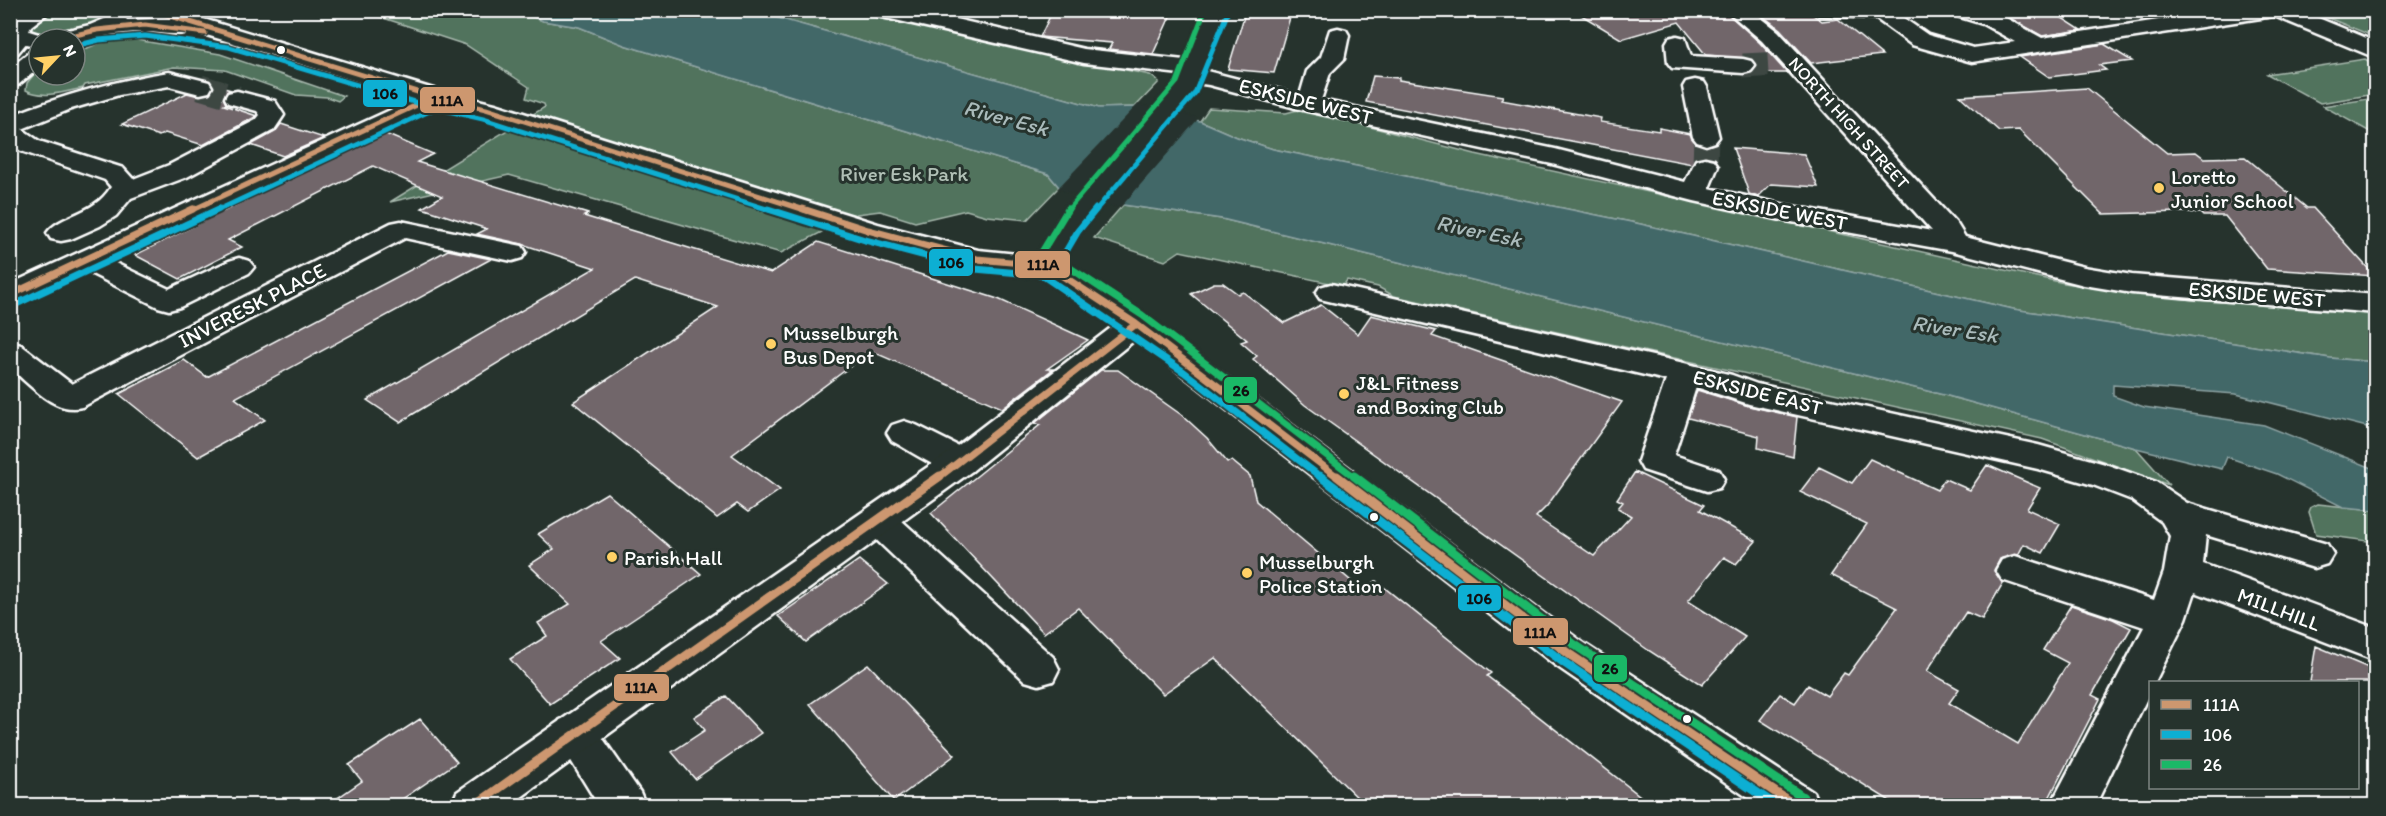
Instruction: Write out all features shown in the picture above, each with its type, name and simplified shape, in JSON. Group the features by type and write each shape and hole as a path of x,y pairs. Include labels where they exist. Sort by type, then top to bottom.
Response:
{"street":[{"path":"20,35 41,10"},
{"path":"87,32 113,24 129,10"},
{"path":"150,10 196,23 231,37 434,97 486,109 868,230 977,259 1046,265 1136,324 1569,654 1797,806"},
{"name":"ESKSIDE WEST","path":"882,10 1084,56 1227,82 1306,104 1555,157 1694,193 1786,213 1953,243 2056,270 2133,284 2376,304"},
{"path":"1046,265 1069,225 1190,77 1217,10"},
{"name":"NORTH HIGH STREET","path":"1737,10 1770,36 1787,63 1947,230 1953,243"},
{"path":"1827,10 1880,12 1920,40 1972,55 2270,10"},
{"path":"1962,10 1991,19 2038,45"},
{"path":"1991,19 2023,10"},
{"path":"2279,10 2376,51"},
{"path":"97,30 145,25 231,37"},
{"path":"1306,104 1312,94 1319,71 1332,59 1338,35"},
{"path":"1677,43 1680,63 1743,66"},
{"path":"10,80 27,67"},
{"path":"10,125 62,104 116,88 169,80 200,87"},
{"path":"1695,87 1706,137"},
{"path":"10,296 434,97"},
{"path":"122,192 178,171 265,125 272,115 266,106 237,98"},
{"path":"10,132 30,146 114,174 125,186 120,198 105,212 61,233"},
{"path":"1694,193 1705,166"},
{"name":"INVERESK PLACE","path":"10,352 70,399 401,229 512,252"},
{"path":"87,260 169,301 239,267"},
{"name":"ESKSIDE EAST","path":"1331,293 1684,373 1721,382 1749,393 2049,460 2105,476 2144,491 2175,513"},
{"path":"473,806 960,462 1136,324"},
{"path":"1684,373 1655,461 1707,479"},
{"path":"903,433 960,462"},
{"path":"2175,513 2314,554"},
{"path":"2072,806 2166,619 2183,572 2188,536 2175,513"},
{"path":"878,520 1039,669"},
{"path":"2015,570 2166,619"},
{"name":"MILLHILL","path":"2183,572 2376,645"},
{"path":"575,733 624,806"}],"green space":[{"path":"53,11 113,11 107,18 87,28 30,27"},
{"name":"River Esk Park","path":"362,11 518,11 543,21 579,27 624,45 1048,174 1059,187 1027,220 987,216 966,210 915,222 880,211 857,214 781,253 509,175 390,202 545,107 544,104 526,98 529,87 466,45"},
{"path":"753,11 844,11 1150,75 1159,82 1135,107 1099,108"},
{"path":"2311,11 2375,11 2375,37"},
{"path":"130,39 220,54 344,96 338,101 327,97 296,95 225,70 174,67 87,85 87,48 100,43"},
{"path":"2365,59 2375,65 2375,94 2320,103 2267,74"},
{"path":"27,83 27,87 84,87 62,93 47,94 26,90"},
{"path":"2375,98 2375,133 2323,106"},
{"path":"1209,108 1286,113 1301,109 1475,154 2064,283 2192,300 2375,313 2375,362 2330,358 2013,309 1636,223 1273,149 1200,121"},
{"path":"1123,205 1222,219 1948,396 2136,448 2169,485 2042,439 1394,296 1378,287 1347,280 1343,286 1180,251 1165,261 1094,238"},
{"path":"2318,504 2375,510 2375,542 2316,534 2309,512 2311,507"}],"water":[{"name":"River Esk","path":"518,11 753,11 1099,108 1135,107 1200,121 1273,149 1636,223 2013,309 2330,358 2375,362 2375,429 2236,394 2113,385 2113,396 2144,407 2264,425 2375,469 2375,510 2343,507 2277,474 2227,457 2222,469 2136,448 1948,396 1222,219 1123,205 1059,187 1048,174 624,45 579,27 543,21"}],"pier":[{"path":"1138,104 1199,118 1120,208 1057,189"}],"building":[{"path":"1053,10 1173,10 1153,54 1109,49 1112,43 1040,37"},
{"path":"1246,10 1280,10 1279,13 1291,14 1274,73 1228,69"},
{"path":"1573,10 1724,10 1760,43 1787,73 1752,73 1757,66 1752,59 1706,55 1679,22 1621,39"},
{"path":"1755,10 1806,10 1822,21 1838,19 1882,55 1811,63 1780,29"},
{"path":"1995,10 2050,10 2081,30 2042,36"},
{"path":"2104,44 2132,61 2099,65 2106,70 2049,77 2020,57"},
{"path":"1373,76 1399,78 1399,80 1503,96 1501,100 1601,118 1600,122 1659,131 1659,128 1690,134 1696,144 1707,147 1717,143 1716,159 1705,156 1696,158 1692,164 1366,102"},
{"path":"213,85 231,90 223,97 226,104 224,105 257,116 203,145 165,133 159,136 122,124 187,93 199,96 209,94 214,88"},
{"path":"2087,88 2167,153 2196,152 2204,158 2245,157 2307,208 2313,208 2375,276 2267,269 2225,216 2203,216 2200,213 2183,212 2103,214 2019,130 1999,131 1960,96"},
{"path":"281,124 324,138 283,156 251,145 275,132"},
{"path":"383,133 433,154 417,162 771,273 818,242 998,299 1088,340 1047,369 1053,369 1002,408 871,351 732,455 780,490 748,512 737,504 717,518 573,402 718,307 635,280 400,422 367,400 595,268 522,244 477,234 487,229 422,208 442,196 373,166 228,240 242,247 180,279 135,255"},
{"path":"1733,148 1804,154 1818,187 1771,184 1758,197 1749,194"},
{"path":"448,250 491,259 235,398 265,420 198,457 119,394 184,360 207,377"},
{"path":"1214,283 1223,283 1238,294 1243,292 1284,323 1321,305 1358,334 1371,315 1436,331 1432,336 1622,402 1547,506 1536,517 1594,556 1631,516 1618,508 1623,502 1617,499 1635,472 1704,505 1700,510 1756,541 1736,564 1724,557 1688,601 1745,637 1702,685 1648,650 1305,405 1253,359 1257,356 1241,342 1247,340 1191,294"},
{"path":"1101,370 1118,370 1183,416 1207,438 1227,462 1232,461 1250,476 1256,501 1362,590 1376,581 1491,673 1487,676 1653,806 1366,806 1215,658 1163,694 1078,608 1044,633 931,513 1040,425 1035,423"},
{"path":"1697,390 1749,406 1797,417 1793,457 1758,448 1759,436 1688,418"},
{"path":"1870,459 1937,490 1945,479 1970,490 1987,465 2040,488 2027,509 2060,524 2043,553 2024,544 2018,555 2000,559 1994,571 2003,583 1982,619 1966,612 1927,671 1959,689 1949,703 2018,744 2068,663 2043,650 2071,605 2113,619 2131,628 2092,695 2100,699 2045,806 1898,806 1760,720 1780,694 1795,703 1808,685 1827,696 1844,673 1848,675 1897,608 1831,575 1867,524 1800,492 1819,467 1852,483"},
{"path":"607,493 701,574 601,641 620,658 550,704 510,659 547,636 538,623 570,604 529,565 554,549 538,534"},
{"path":"859,560 888,584 806,642 778,616"},
{"path":"2316,646 2376,671 2376,682 2310,681"},
{"path":"868,664 955,755 894,801 810,704"},
{"path":"726,696 761,733 695,779 672,752 705,730 694,717"},
{"path":"420,719 457,762 392,806 326,806 362,781 349,765"}],"tunnel":[{"path":"1743,66 1779,64"},
{"path":"200,87 237,98"},
{"path":"1705,166 1706,137"}],"transit line":[{"name":"111A","path":"151,10 434,97 486,109 868,230 977,259 1046,265 1136,324 1190,364 1569,654 1796,806"},
{"name":"26","path":"1037,260 1061,218 1177,82 1205,10"},
{"name":"106","path":"1055,270 1078,231 1195,93 1227,14"},
{"name":"111A","path":"87,32 145,25 205,33"},
{"name":"106","path":"87,43 145,36 229,47 431,107 483,119 865,240 975,269 1042,275 1184,372 1563,662 1777,806"},
{"name":"111A","path":"10,295 434,97"},
{"name":"106","path":"14,305 438,107"},
{"name":"26","path":"1052,256 1142,315 1575,645 1803,797"},
{"name":"111A","path":"474,806 960,462 1136,324"}],"place":[{"name":"Loretto Junior School","path":"2159,188"},
{"name":"Musselburgh Bus Depot","path":"771,344"},
{"name":"J&L Fitness and Boxing Club","path":"1344,394"},
{"name":"Parish Hall","path":"612,557"},
{"name":"Musselburgh Police Station","path":"1247,573"}]}
